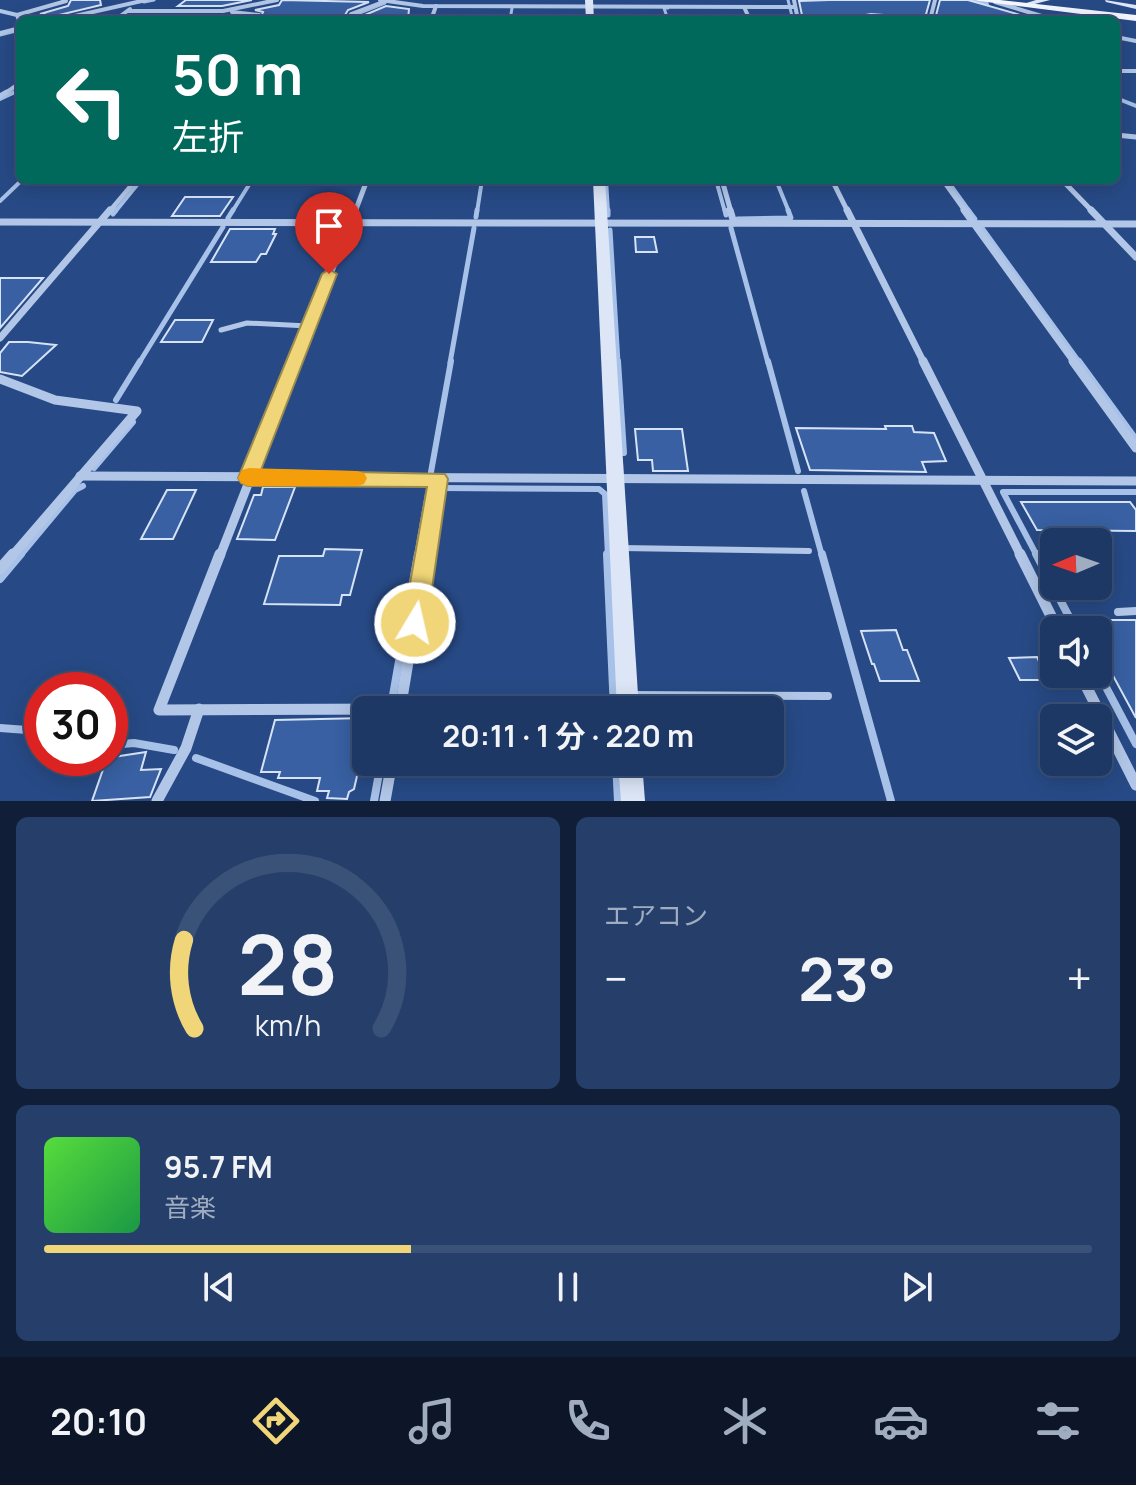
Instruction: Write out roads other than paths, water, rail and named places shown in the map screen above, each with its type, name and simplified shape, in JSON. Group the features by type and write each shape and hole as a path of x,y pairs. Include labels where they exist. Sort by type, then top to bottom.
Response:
{"main road":[{"path":"976,0 1136,18"}],"street":[{"path":"23,16 66,1 63,0"},
{"path":"94,12 119,0"},
{"path":"49,6 75,16 144,0"},
{"path":"121,16 144,0"},
{"path":"223,11 277,0"},
{"path":"350,16 384,0 436,6 590,3 795,7"},
{"path":"794,0 797,16"},
{"path":"1027,4 1046,0"},
{"path":"1109,0 1136,7"},
{"path":"995,2 1042,16"},
{"path":"432,16 436,6"},
{"path":"744,7 748,16"},
{"path":"128,11 223,11 259,15"},
{"path":"203,16 208,11"},
{"path":"0,338 133,184"},
{"path":"352,710 159,710 365,184"},
{"path":"599,184 627,696"},
{"path":"723,184 734,223"},
{"path":"834,184 1051,616"},
{"path":"946,184 1136,448"},
{"path":"1066,184 1136,257"},
{"path":"0,222 1136,224"},
{"path":"0,379 55,400 137,411 0,569"},
{"path":"80,476 1136,481"},
{"path":"402,696 438,479"},
{"path":"1087,688 1136,785"},
{"path":"157,801 186,748 199,709"},
{"path":"385,801 389,776"},
{"path":"631,776 633,801"}],"lane":[{"path":"221,330 247,323 308,326"},
{"path":"619,548 809,551"},
{"path":"1118,612 1136,611"},
{"path":"784,697 828,696"}],"waterway":[{"path":"144,2 154,0"},
{"path":"788,0 792,16"},
{"path":"956,0 987,3 991,16"},
{"path":"357,14 385,3"},
{"path":"511,16 512,8"},
{"path":"667,16 664,8 668,8"},
{"path":"0,35 16,31"},
{"path":"12,93 16,91"},
{"path":"0,99 12,93"},
{"path":"1120,100 1136,106"},
{"path":"0,201 18,184"},
{"path":"115,212 138,184"},
{"path":"232,212 250,184"},
{"path":"477,212 481,184"},
{"path":"606,184 608,212"},
{"path":"717,184 725,212"},
{"path":"778,184 789,212"},
{"path":"950,184 970,212"},
{"path":"113,214 116,210"},
{"path":"228,218 233,210"},
{"path":"476,217 477,210"},
{"path":"725,210 726,215"},
{"path":"737,219 791,218 788,210"},
{"path":"968,210 975,219"},
{"path":"139,363 223,227"},
{"path":"450,363 474,228"},
{"path":"731,228 768,363"},
{"path":"982,228 1080,363"},
{"path":"610,230 618,363"},
{"path":"116,400 140,361"},
{"path":"431,472 451,361"},
{"path":"618,361 624,453"},
{"path":"768,361 798,471"},
{"path":"1079,361 1136,439"},
{"path":"94,468 133,422"},
{"path":"20,556 75,490 83,486"},
{"path":"442,488 599,489 605,494 608,556"},
{"path":"804,491 822,556"},
{"path":"1037,556 1003,492 1136,492"},
{"path":"417,556 428,494"},
{"path":"0,579 21,554"},
{"path":"393,696 418,554"},
{"path":"607,554 613,696"},
{"path":"822,554 891,801"},
{"path":"1036,554 1069,616"},
{"path":"1106,688 1136,744"},
{"path":"0,728 24,730"},
{"path":"128,744 174,750"},
{"path":"196,758 315,801"},
{"path":"374,801 378,776"},
{"path":"617,776 618,801"}]}
